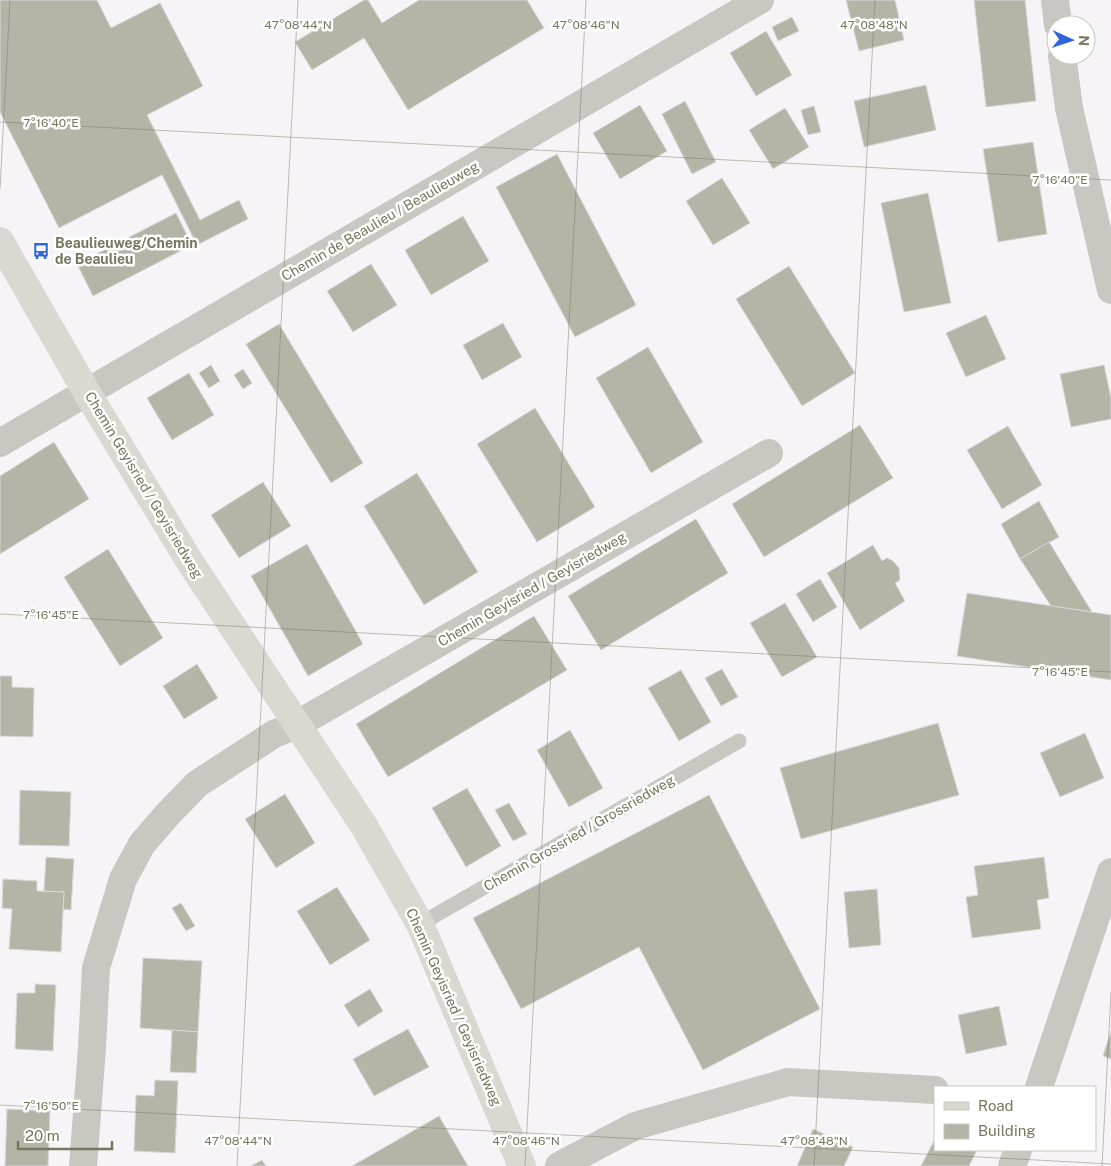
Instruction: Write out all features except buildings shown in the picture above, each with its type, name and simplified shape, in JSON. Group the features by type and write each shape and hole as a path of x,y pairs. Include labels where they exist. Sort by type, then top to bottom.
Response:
{"street":[{"name":"Chemin de Beaulieu / Beaulieuweg","path":"0,442 760,0"},
{"path":"1055,0 1057,15"},
{"path":"1063,65 1069,108 1111,290"},
{"name":"Chemin Geyisried / Geyisriedweg","path":"0,241 86,391 190,562 364,826 420,924 522,1166"},
{"name":"Chemin Geyisried / Geyisriedweg","path":"296,725 769,453"},
{"path":"83,1166 96,968 123,879 142,844 197,784 274,734 296,725"},
{"path":"1039,1086 1111,872"},
{"path":"559,1166 635,1126 788,1082 934,1090"},
{"path":"1012,1166 1018,1151"}],"lane":[{"name":"Chemin Grossried / Grossriedweg","path":"420,924 739,741"}],"place":[{"name":"Beaulieuweg/Chemin de Beaulieu","path":"41,251"}]}
